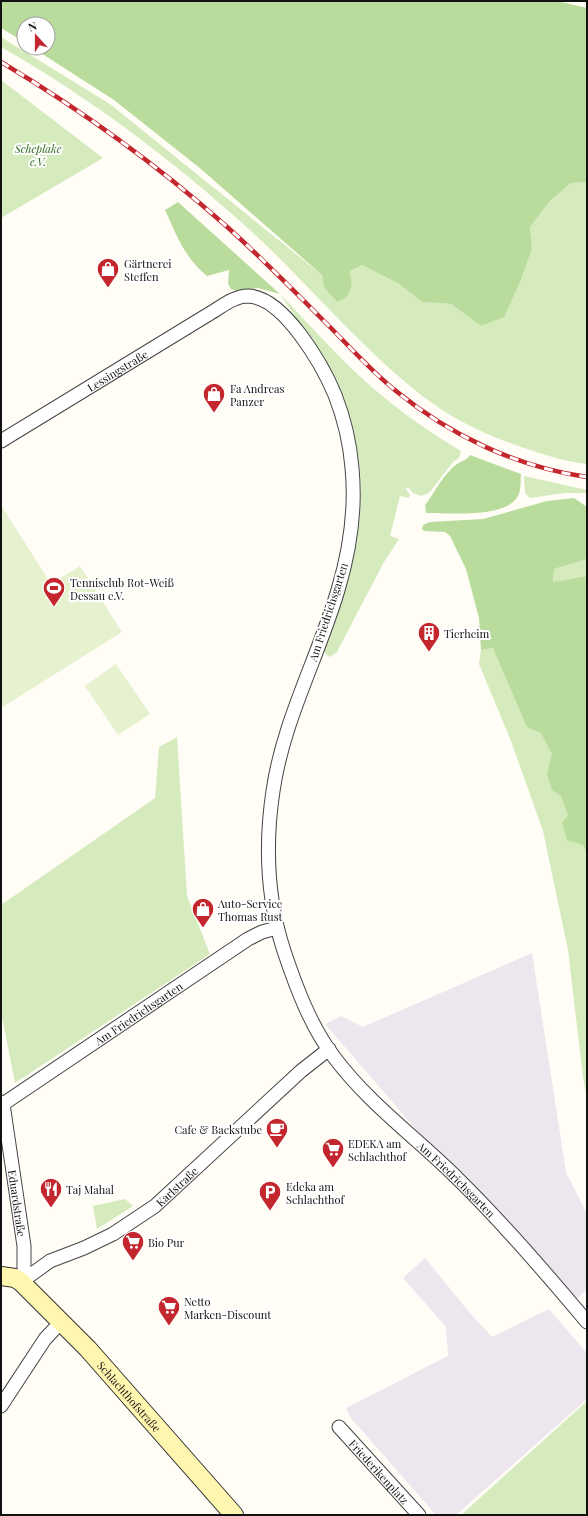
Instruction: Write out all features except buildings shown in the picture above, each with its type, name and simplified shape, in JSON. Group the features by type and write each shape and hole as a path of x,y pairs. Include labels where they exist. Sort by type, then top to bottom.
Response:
{"main road":[{"path":"1,1276 15,1278 21,1282"},
{"name":"Schlachthofstraße","path":"21,1282 88,1349 234,1515"}],"street":[{"name":"Am Friedrichsgarten","path":"234,300 250,296 262,299 279,311 301,337 315,358 334,394 347,433 352,467 352,525 343,572 330,616 295,707 276,770 270,812 269,853 272,899 277,928 300,994 328,1049 362,1090 476,1197 534,1259 587,1322"},
{"name":"Lessingstraße","path":"1,441 234,300"},
{"name":"Am Friedrichsgarten","path":"2,1103 248,939 262,932 277,928"},
{"name":"Karlstraße","path":"21,1282 50,1261 84,1248 114,1234 155,1206 301,1071 328,1049"},
{"name":"Eduardstraße","path":"2,1103 24,1246 24,1270 21,1282"},
{"path":"1,1406 45,1339 61,1322"},
{"name":"Friederikenplatz","path":"339,1427 419,1515"}],"shaded area":[{"path":"532,953 566,1172 587,1214 587,1290 575,1300 526,1240 421,1135 325,1024 341,1016 363,1027"},
{"path":"425,1258 469,1312 492,1337 549,1309 587,1353 587,1399 456,1515 436,1515 350,1417 346,1408 448,1356 446,1327 403,1278"}],"green space":[{"path":"1,1 557,1 587,8 587,182 571,183 550,201 530,227 532,249 521,280 504,317 481,326 451,304 422,302 399,284 362,265 350,271 352,286 347,297 337,302 324,287 322,275 201,169 114,100 45,56 56,56 56,16 16,16 16,37 1,28"},
{"path":"1,37 16,46 16,56 32,56 110,104 322,275 324,287 347,297 352,286 350,271 362,265 399,284 422,302 451,304 481,326 503,317 521,280 532,249 530,227 550,201 571,183 587,182 587,464 551,457 504,441 443,411 407,384 361,342 274,252 193,180 100,109 1,47"},
{"name":"Scheplake e.V.","path":"1,80 103,158 1,218"},
{"path":"178,202 280,294 258,288 237,291 231,289 228,284 229,270 207,276 199,269 182,246 165,210"},
{"path":"280,294 344,361 372,387 413,420 461,451 459,458 453,462 429,493 421,496 413,493 408,487 406,489 410,495 409,498 400,496 390,536 399,539 384,562 337,652 330,657 324,652 324,647 345,583 355,545 360,508 360,473 355,442 346,411 334,382 318,353"},
{"path":"470,455 521,474 520,490 516,499 509,505 487,512 461,514 426,513 425,505 444,478 452,468"},
{"path":"524,476 587,490 587,493 565,493 530,498 525,493"},
{"path":"574,498 587,507 587,559 554,569 553,582 587,576 587,854 583,845 567,840 562,823 568,815 561,796 552,790 547,774 552,754 541,733 527,727 493,648 481,650 479,618 466,569 450,536 445,532 424,531 422,529 423,525 430,522 483,519 547,501"},
{"name":"Tennisclub Rot-Weiß Dessau e.V.","path":"1,505 51,584 80,566 122,632 1,708"},
{"path":"587,559 587,576 553,582 554,569"},
{"path":"492,648 587,686 587,1099 568,950 543,831 511,741 479,664 481,650"},
{"path":"116,664 150,714 118,735 85,686"},
{"path":"177,737 187,896 210,954 15,1083 1,1012 1,905 155,798 159,747"},
{"path":"125,1199 133,1206 97,1229 93,1206"},
{"path":"587,1401 587,1515 461,1515"}],"railway":[{"path":"1,62 31,80 89,119 145,159 199,202 264,262 378,375 417,407 462,435 510,457 535,466 587,477"}],"place":[{"name":"Gärtnerei Steffen","path":"108,288"},
{"name":"Fa Andreas Panzer","path":"214,414"},
{"name":"Tennisclub Rot-Weiß Dessau e.V.","path":"54,608"},
{"name":"Tierheim","path":"429,652"},
{"name":"Auto-Service Thomas Rust","path":"203,928"},
{"name":"Cafe & Backstube","path":"277,1148"},
{"name":"EDEKA am Schlachthof","path":"333,1168"},
{"name":"Taj Mahal","path":"51,1208"},
{"name":"Edeka am Schlachthof","path":"270,1212"},
{"name":"Bio Pur","path":"133,1262"},
{"name":"Netto Marken-Discount","path":"169,1326"}]}
